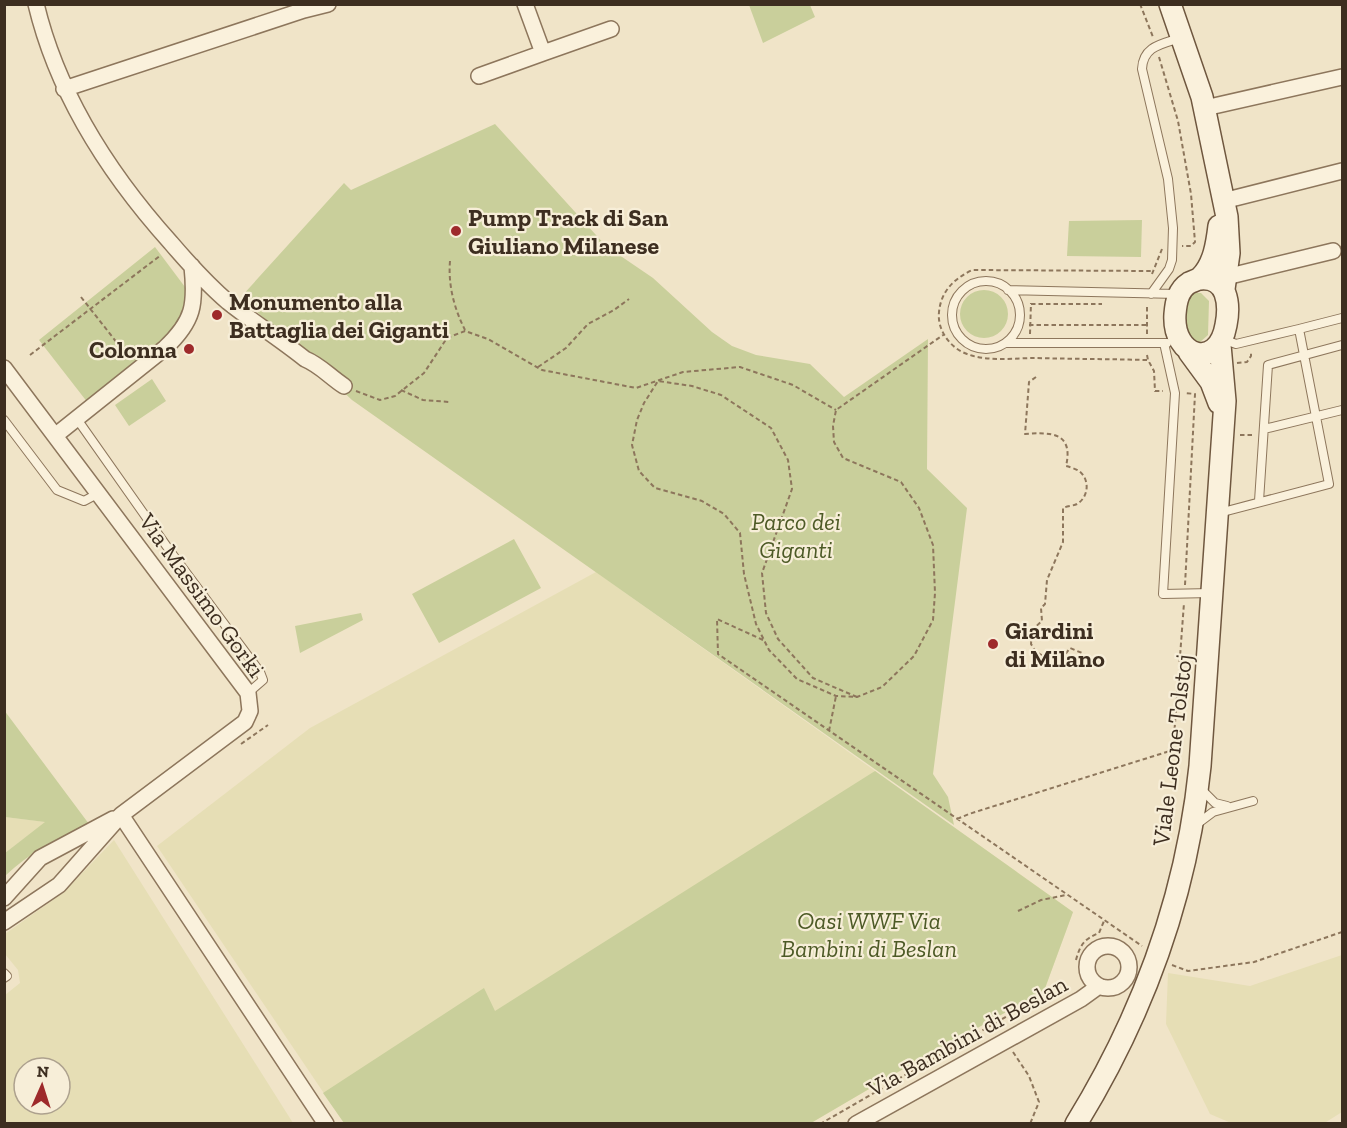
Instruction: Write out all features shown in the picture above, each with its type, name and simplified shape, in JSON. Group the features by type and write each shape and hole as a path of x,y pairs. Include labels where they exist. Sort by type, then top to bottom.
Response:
{"street":[{"path":"36,4 49,53 64,89 111,168 140,208 173,246 229,302 344,386"},
{"path":"64,89 328,4"},
{"path":"525,4 543,53"},
{"name":"Viale Leone Tolstoj","path":"1076,1124 1120,1043 1158,957 1175,903 1198,785 1225,401 1221,342 1228,309 1225,283 1229,238 1205,108 1170,4"},
{"path":"479,76 611,29"},
{"path":"1205,108 1342,77"},
{"path":"1223,201 1342,171"},
{"name":"Viale Leone Tolstoj","path":"1222,432 1220,408 1213,388 1178,346 1174,322 1178,294 1188,283 1200,279 1215,250 1223,201"},
{"path":"1200,279 1225,283 1333,250"},
{"path":"56,435 170,344 188,321 194,298 192,266"},
{"path":"1178,346 1205,354 1221,342"},
{"name":"Via Massimo Gorki","path":"4,368 248,693 250,711 245,722 121,815"},
{"path":"4,898 40,858 121,815"},
{"path":"4,922 58,885 121,815"},
{"path":"121,815 326,1124"},
{"name":"Via Bambini di Beslan","path":"856,1124 1081,999 1099,986"}],"lane":[{"path":"1151,294 1169,269 1173,247 1168,179 1142,69 1145,55 1156,46 1182,38"},
{"path":"993,282 1008,290 1015,298 1020,317 1013,336 996,348 974,347 965,342 953,324 954,302 960,293 975,283 993,282"},
{"path":"1008,290 1178,294"},
{"path":"1221,342 1236,344 1342,318"},
{"path":"1218,514 1259,501 1329,484 1299,329"},
{"path":"1006,343 1178,346 1163,594 1213,593"},
{"path":"1259,501 1268,365 1342,345"},
{"path":"1264,429 1342,410"},
{"path":"77,419 170,551 260,672 263,680 248,693"},
{"path":"4,420 57,490 84,501 99,493"},
{"path":"1198,785 1215,803 1232,806"},
{"path":"1190,835 1205,817 1232,806 1253,801"},
{"path":"4,973 7,976 4,978"}],"path":[{"path":"972,270 1152,271 1160,251 1165,248 1194,245 1195,224 1178,121 1156,46 1140,4"},
{"path":"30,355 173,246"},
{"path":"450,261 449,277 456,312 465,331"},
{"path":"1030,291 1030,358"},
{"path":"81,297 138,370"},
{"path":"537,368 566,348 588,324 629,299"},
{"path":"1031,304 1109,304"},
{"path":"1139,304 1147,304"},
{"path":"1029,325 1147,325"},
{"path":"344,386 380,400 395,396 424,373 447,338 465,331 488,339 542,370 636,388 683,372 740,368 793,385 836,410"},
{"path":"658,381 644,403 637,420 632,445 639,471 655,488 702,501 724,514 740,532 744,573 756,624 769,650 797,679 836,696 857,697 882,687 914,656 933,620 933,545 919,508 901,483 843,458 834,442 833,426 836,410 943,335"},
{"path":"1036,377 1029,382 1024,434 1048,432 1065,442 1069,454 1066,466 1080,472 1087,481 1087,490 1084,498 1077,504 1063,508 1063,542 1047,580 1045,604 1041,608 1042,621 1032,630 1031,644 1036,652 1049,659 1064,656 1070,648 1082,653"},
{"path":"658,381 692,386 721,395 771,428 788,460 792,489 762,573 766,613 778,639 813,678 857,697"},
{"path":"401,390 423,400 449,402"},
{"path":"957,819 1173,750 1195,393 1175,393"},
{"path":"764,640 717,619 718,654 1158,957 1188,970 1254,962 1342,932"},
{"path":"829,731 836,696"},
{"path":"240,745 268,725"},
{"path":"1018,911 1041,900 1068,895"},
{"path":"1076,960 1080,946 1089,937 1099,933 1104,920"},
{"path":"820,1124 1056,988"},
{"path":"1005,1040 1029,1076 1035,1090 1038,1102 1030,1124"}],"green space":[{"path":"749,5 810,5 815,17 763,43"},
{"name":"Parco dei Giganti","path":"495,124 606,246 653,278 712,332 732,346 756,355 810,364 844,397 928,339 927,469 967,508 933,774 948,797 954,825 352,400 241,297 344,183 351,190"},
{"path":"1142,220 1141,257 1067,256 1069,221"},
{"path":"155,247 188,291 185,316 165,338 88,403 39,340"},
{"path":"984,290 1001,297 1008,314 1001,331 984,338 967,331 960,314 967,297"},
{"path":"1193,293 1201,293 1209,301 1208,335 1199,343 1195,343 1185,332 1186,302"},
{"path":"152,379 166,401 129,426 115,405"},
{"path":"514,539 541,588 439,643 412,594"},
{"path":"596,572 1073,912 1044,991 811,1123 344,1123 157,846 310,728"},
{"path":"361,613 363,620 300,653 295,626"},
{"path":"4,710 89,824 45,846 5,876 5,853 45,822 5,817"},
{"name":"Oasi WWF Via Bambini di Beslan","path":"875,771 1073,912 1044,991 811,1123 344,1123 323,1093 484,988 495,1011"},
{"path":"5,817 46,822 5,853"},
{"path":"114,840 293,1123 5,1123 5,995 20,983 18,970 5,954 5,934 64,892"},
{"path":"1342,955 1342,1112 1323,1124 1231,1123 1210,1114 1166,1024 1168,973 1250,986"}],"place":[{"name":"Pump Track di San Giuliano Milanese","path":"456,231"},
{"name":"Monumento alla Battaglia dei Giganti","path":"217,315"},
{"name":"Colonna","path":"189,349"},
{"name":"Giardini di Milano","path":"993,644"}]}
